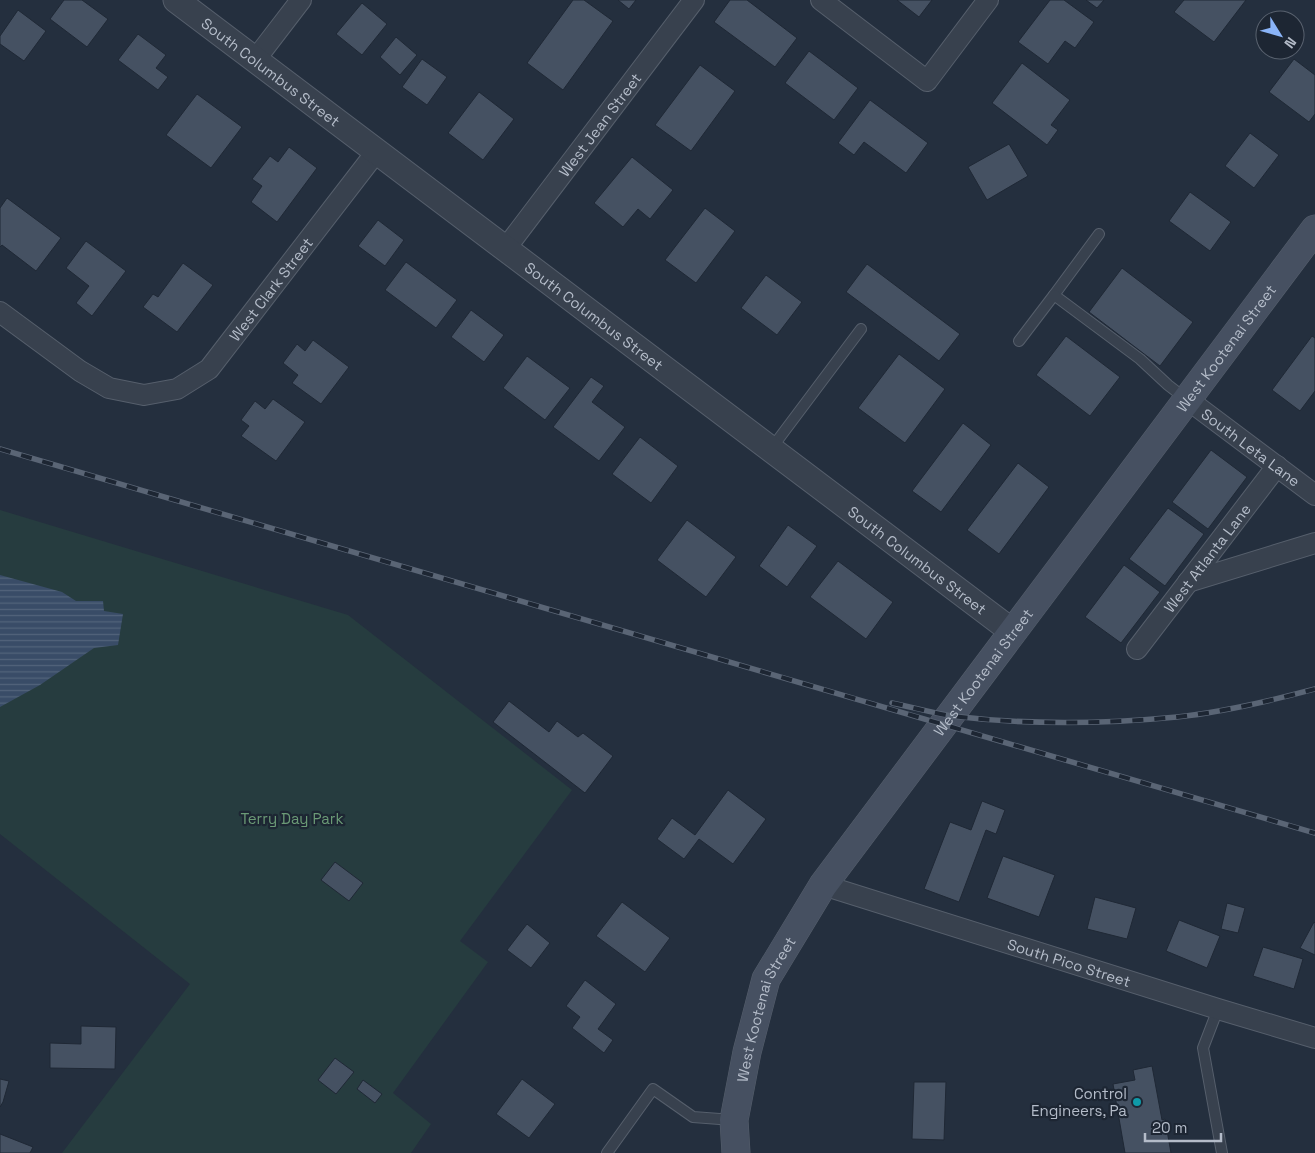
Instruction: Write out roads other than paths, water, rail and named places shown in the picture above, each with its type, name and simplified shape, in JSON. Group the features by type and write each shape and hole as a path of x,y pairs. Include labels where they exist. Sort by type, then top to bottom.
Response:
{"main road":[{"name":"West Kootenai Street","path":"736,1153 734,1120 746,1052 766,979 824,885 1315,229"}],"street":[{"name":"South Columbus Street","path":"176,0 1013,632"},
{"path":"255,60 301,0"},
{"name":"West Jean Street","path":"506,248 694,0"},
{"path":"820,0 927,81 988,0"},
{"name":"West Clark Street","path":"0,312 80,371 109,388 144,395 177,389 209,369 377,151"},
{"name":"South Leta Lane","path":"1187,399 1315,495"},
{"name":"West Atlanta Lane","path":"1137,649 1276,466"},
{"path":"1188,582 1315,543"},
{"name":"South Pico Street","path":"824,885 1315,1038"}],"lane":[{"path":"1019,341 1099,234"},
{"path":"1054,295 1140,359 1168,385 1187,399"},
{"path":"771,449 861,329"},
{"path":"1218,1009 1203,1048 1222,1153"},
{"path":"607,1153 653,1089 693,1117 734,1120"}],"water":[{"path":"0,575 62,592 76,601 103,601 104,611 123,614 118,645 94,648 40,685 0,707"}],"railway":[{"path":"0,449 1315,833"},
{"path":"892,703 944,715 980,719 1036,722 1093,722 1194,715 1246,706 1315,689"}],"place":[{"name":"Control Engineers, Pa","path":"1137,1102"}],"park label":[{"name":"Terry Day Park","path":"292,818"}]}
